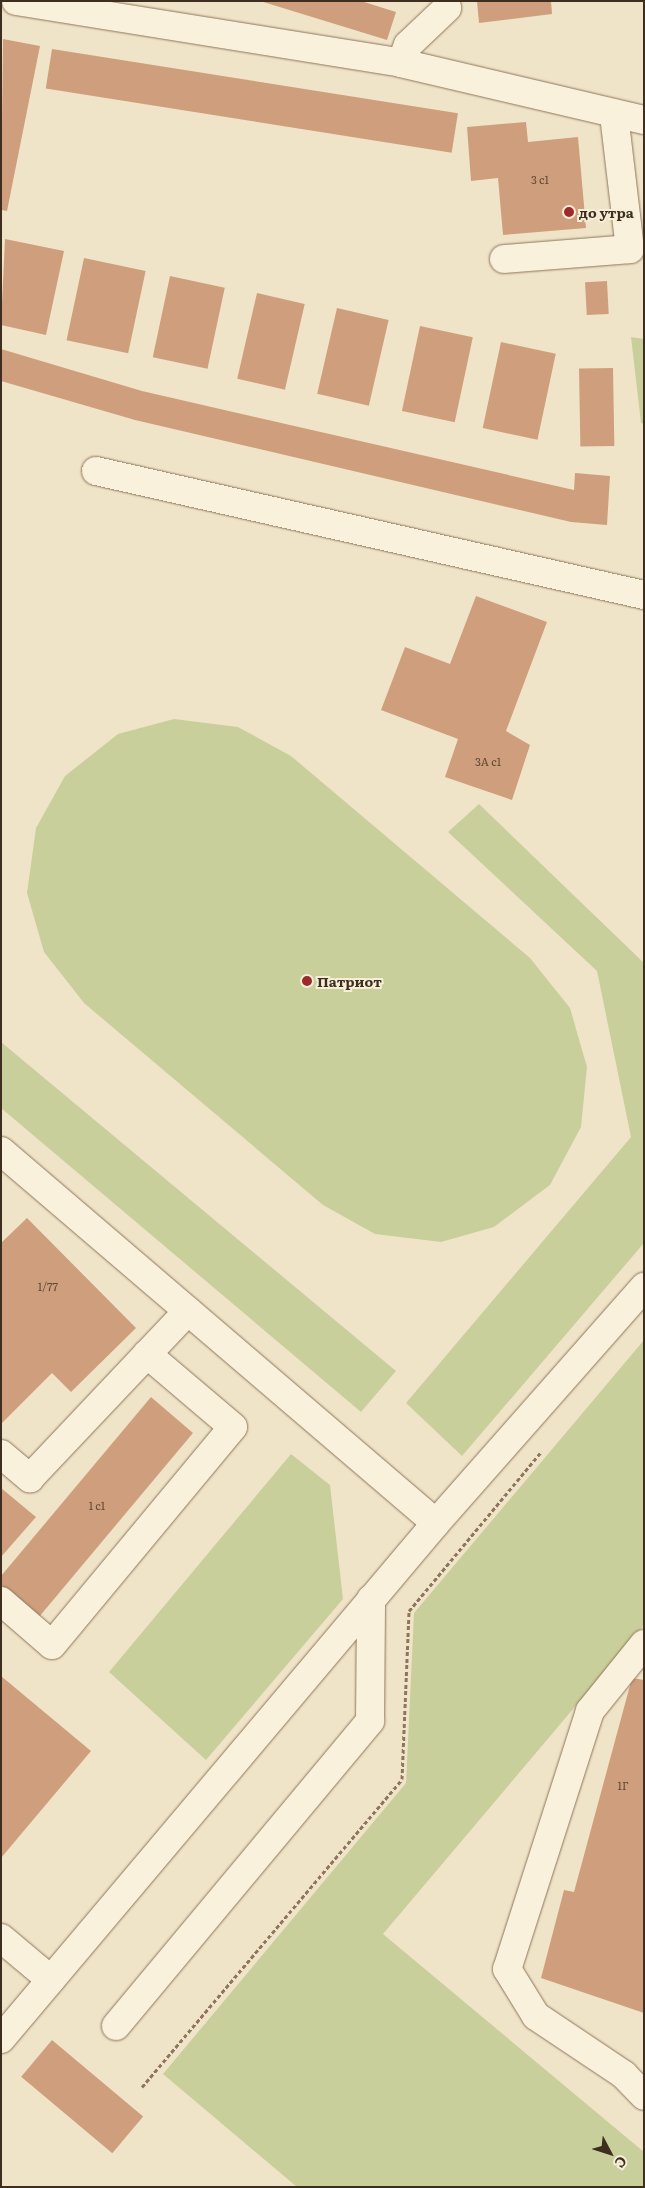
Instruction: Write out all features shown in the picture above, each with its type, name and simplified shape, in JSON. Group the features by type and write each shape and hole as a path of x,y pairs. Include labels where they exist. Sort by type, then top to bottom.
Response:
{"street":[{"path":"16,1 401,63 644,120"},
{"path":"401,63 408,44 441,3"},
{"path":"504,258 630,248 614,114"},
{"path":"96,471 644,595"},
{"path":"1,1151 436,1523"},
{"path":"1,2039 371,1599 644,1287"},
{"path":"1,1454 30,1478 188,1311"},
{"path":"1,1601 52,1645 234,1427 147,1354"},
{"path":"116,2026 370,1721 371,1599"},
{"path":"644,1644 590,1711 507,1969 536,2016 624,2075 644,2096"},
{"path":"1,1938 51,1980"}],"green space":[{"path":"631,337 644,339 644,424 641,423"},
{"name":"Патриот","path":"174,719 238,727 291,756 530,958 570,1008 587,1067 581,1127 550,1185 494,1227 441,1242 375,1234 323,1205 84,1003 44,952 27,893 36,828 65,776 118,734"},
{"path":"479,804 644,963 644,1243 462,1456 406,1403 631,1137 597,971 448,832"},
{"path":"1,1042 396,1371 361,1412 1,1108"},
{"path":"644,1340 644,1625 383,1934 644,2152 644,2187 297,2187 163,2074 406,1783 414,1613"},
{"path":"291,1454 330,1485 343,1599 206,1760 109,1672"}],"building":[{"path":"260,1 361,1 396,12 387,40"},
{"path":"477,1 551,1 552,14 479,23"},
{"path":"3,39 40,46 7,211 1,210"},
{"path":"52,49 458,113 452,153 46,89"},
{"path":"526,122 528,142 578,137 586,228 503,235 498,178 471,181 467,127"},
{"path":"5,239 64,251 46,335 1,325"},
{"path":"84,258 146,271 128,353 67,340"},
{"path":"170,276 225,288 208,369 153,357"},
{"path":"607,281 609,314 587,315 585,282"},
{"path":"257,293 305,304 285,390 237,379"},
{"path":"337,308 389,320 369,406 317,394"},
{"path":"420,326 473,337 455,422 402,411"},
{"path":"501,342 556,354 537,440 483,428"},
{"path":"1,349 142,391 574,490 575,473 610,476 607,525 571,522 135,420 1,381"},
{"path":"613,368 614,446 580,447 579,369"},
{"path":"476,596 547,622 506,731 530,745 512,800 445,777 458,739 381,710 405,647 450,664"},
{"path":"27,1218 136,1328 71,1392 52,1373 1,1424 1,1243"},
{"path":"151,1397 193,1433 39,1617 1,1585 1,1576"},
{"path":"1,1488 36,1517 1,1557"},
{"path":"1,1676 91,1751 1,1858"},
{"path":"632,1678 644,1680 644,2013 541,1978 564,1890 574,1892"},
{"path":"52,2040 143,2116 112,2153 21,2077"}],"place":[{"name":"до утра","path":"569,212"},
{"name":"Патриот","path":"307,981"}]}
